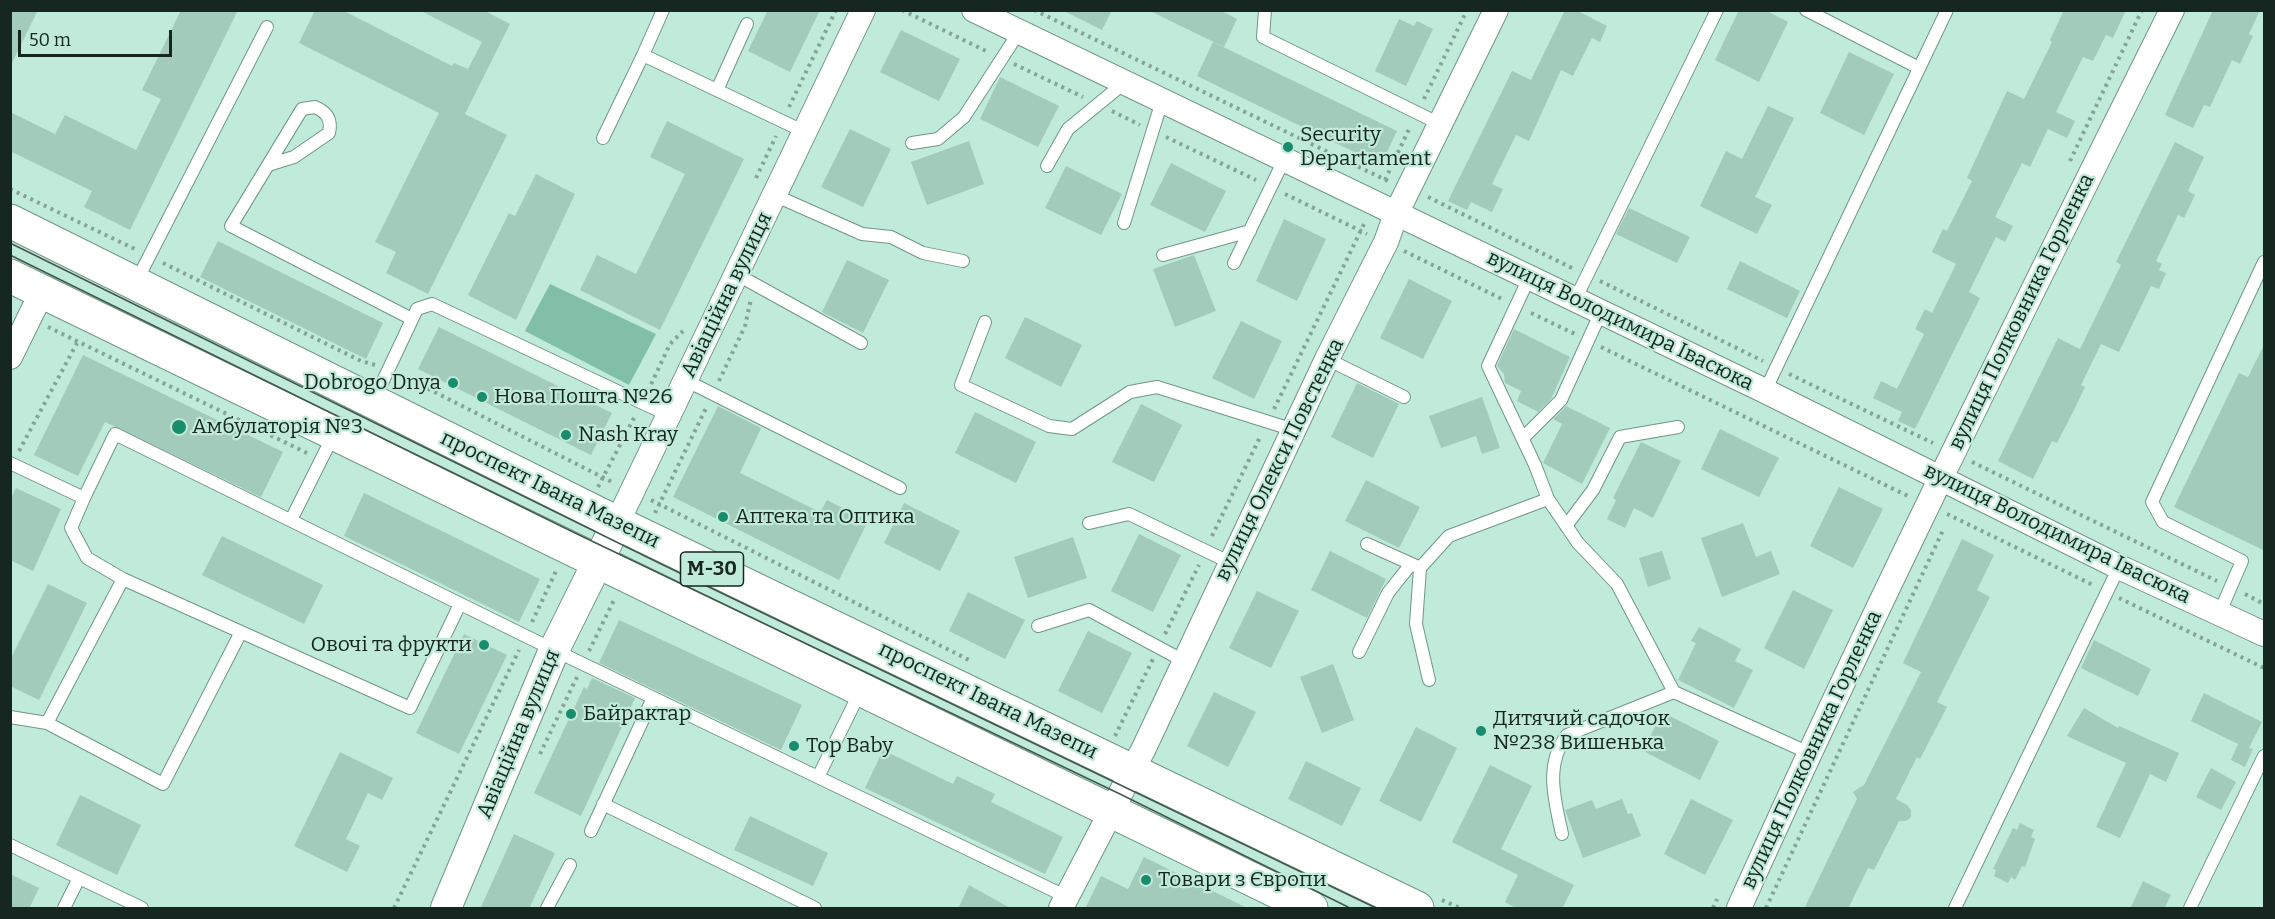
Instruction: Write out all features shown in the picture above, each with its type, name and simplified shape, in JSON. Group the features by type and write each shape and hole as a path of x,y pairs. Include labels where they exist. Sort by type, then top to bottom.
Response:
{"highway":[{"name":"проспект Івана Мазепи","path":"10,221 142,269 373,402 630,530 1138,759 1428,903"},
{"name":"М-30","path":"10,276 1110,810 1275,896 1311,909"}],"street":[{"name":"Авіаційна вулиця","path":"446,909 554,650 611,569 630,530 632,491 686,380 745,279 774,195 863,10"},
{"name":"вулиця Володимира Івасюка","path":"974,10 1765,391 2119,567 2265,634"},
{"name":"вулиця Олекси Повстенка","path":"1064,903 1138,759 1327,359 1386,242 1396,214 1496,10"},
{"name":"вулиця Полковника Горленка","path":"1739,909 1809,753 1941,477 2172,10"},
{"path":"10,357 42,291"}],"lane":[{"path":"603,138 663,10"},
{"path":"1575,300 1717,10"},
{"path":"1806,10 1919,68"},
{"path":"1765,391 1947,10"},
{"path":"1264,11 1263,37 1440,124"},
{"path":"717,90 747,24"},
{"path":"142,269 267,27"},
{"path":"912,143 938,139 964,117 1019,32"},
{"path":"643,55 805,132"},
{"path":"1047,166 1068,129 1124,83"},
{"path":"1124,223 1162,101"},
{"path":"268,165 294,157 329,133 330,120 327,114 315,107 302,109 268,165 231,226 412,319"},
{"path":"1234,263 1284,160"},
{"path":"774,195 862,234 891,237 923,253 963,261"},
{"path":"1163,255 1250,231"},
{"path":"2219,614 2242,561 2163,522 2152,502 2265,262"},
{"path":"1529,278 1488,366 1523,438 1548,499 1566,526 1617,584 1674,692 1809,753"},
{"path":"745,279 861,343"},
{"path":"373,402 417,309 432,304 668,415"},
{"path":"1523,438 1561,400 1601,312"},
{"path":"985,321 961,385 1049,426 1072,429 1130,392 1157,387 1294,430"},
{"path":"1327,359 1404,397"},
{"path":"686,380 900,488"},
{"path":"1566,526 1593,490 1620,437 1678,427"},
{"path":"460,604 410,708 123,579 87,558 71,528 115,434 818,777 1064,903"},
{"path":"291,520 334,435"},
{"path":"11,463 84,498"},
{"path":"1359,652 1388,593 1449,536 1548,499"},
{"path":"1089,523 1129,514 1230,563"},
{"path":"1367,544 1416,566"},
{"path":"1416,566 1416,624 1429,680"},
{"path":"1954,909 2119,567"},
{"path":"47,723 123,579"},
{"path":"1038,626 1089,610 1184,661"},
{"path":"10,717 47,723 163,784 241,632"},
{"path":"818,777 861,691"},
{"path":"1562,834 1554,796 1553,767 1558,747 1567,735 1674,692"},
{"path":"591,831 653,698"},
{"path":"2190,909 2265,756"},
{"path":"603,804 815,909"},
{"path":"10,844 142,909"},
{"path":"547,909 570,865"},
{"path":"64,909 79,878"}],"path":[{"path":"752,185 836,10"},
{"path":"1034,10 2265,604"},
{"path":"10,189 142,269 361,361 389,369 978,665"},
{"path":"630,530 659,505 745,326 745,279"},
{"path":"587,508 643,403 670,344 681,334 686,323"},
{"path":"11,463 77,343"},
{"path":"1766,909 1980,453"},
{"path":"394,909 568,548"},
{"path":"537,759 583,664 611,569"},
{"path":"1106,729 1138,759"},
{"path":"1428,903 1460,909"}],"green space":[{"path":"550,284 656,334 629,385 525,331"}],"building":[{"path":"10,10 38,10 10,67"},
{"path":"181,10 238,10 130,230 84,207 92,191 10,151 10,112 55,134 65,115 136,150 161,99 142,90"},
{"path":"315,10 342,10 452,66 454,63 468,69 482,42 419,10 483,10 510,24 465,114 507,135 428,294 386,273 396,252 375,242 439,113 299,43"},
{"path":"768,10 820,10 790,72 748,51"},
{"path":"1062,10 1112,10 1102,30"},
{"path":"1148,10 1220,10 1237,19 1224,47"},
{"path":"1565,10 1576,10 1607,26 1600,42 1592,38 1573,76 1561,70 1529,141 1516,135 1492,184 1503,189 1492,212 1471,202 1467,210 1448,201 1512,71 1531,80"},
{"path":"1739,10 1765,10 1788,22 1759,82 1715,60"},
{"path":"2064,10 2126,10 2113,38 2106,35 2093,61 2083,57 2056,112 2075,121 2067,138 2048,129 2030,167 2022,163 1995,217 2013,226 2005,242 1996,237 1969,292 1980,298 1915,429 1898,421 1902,412 1873,398 1881,381 1897,389 1924,334 1915,329 1925,309 1932,313 1956,264 1932,252 1943,229 1947,231 1972,181 1967,178 2007,91 2024,99 2052,42 2050,40"},
{"path":"2213,10 2260,10 2249,34 2253,36 2240,64 2232,60 2210,107 2204,105 2193,128 2165,115"},
{"path":"1399,19 1414,26 1417,21 1433,29 1406,86 1375,71"},
{"path":"901,30 960,59 939,101 880,72"},
{"path":"1213,42 1397,131 1381,165 1197,76"},
{"path":"1849,52 1894,74 1864,135 1820,113"},
{"path":"1000,77 1059,106 1038,147 980,119"},
{"path":"1768,106 1794,118 1755,197 1772,205 1757,234 1700,206 1726,151 1742,159"},
{"path":"667,121 744,159 660,330 580,290 597,255 636,274 685,174 650,157"},
{"path":"850,129 891,149 863,207 821,187"},
{"path":"969,141 984,184 927,205 911,162"},
{"path":"2175,142 2204,157 2188,191 2195,195 2184,218 2178,215 2156,261 2162,264 2159,270 2166,273 2159,289 2151,286 2119,352 2101,344 2081,385 2085,387 2073,412 2057,443 2052,441 2033,479 1998,461 2058,338 2080,349 2121,265 2116,262"},
{"path":"1171,163 1226,191 1205,232 1150,205"},
{"path":"1066,166 1122,194 1101,235 1045,208"},
{"path":"536,174 575,194 516,320 468,295 509,213 515,216"},
{"path":"1629,208 1690,237 1677,263 1616,234"},
{"path":"1284,219 1326,239 1297,301 1256,281"},
{"path":"218,241 383,323 366,359 200,277"},
{"path":"1194,255 1216,311 1175,327 1153,269"},
{"path":"847,260 889,280 863,333 822,312"},
{"path":"1740,261 1800,291 1787,318 1727,289"},
{"path":"1409,279 1452,301 1423,359 1380,338"},
{"path":"1025,317 1082,345 1061,387 1005,358"},
{"path":"1241,321 1282,341 1254,399 1212,378"},
{"path":"439,327 612,413 591,455 418,369"},
{"path":"1514,329 1570,357 1551,399 1538,412 1517,401 1521,391 1505,383 1504,374 1497,366"},
{"path":"2265,343 2265,551 2174,507 2239,373 2248,377"},
{"path":"83,355 283,452 261,497 105,422 78,476 34,455"},
{"path":"1357,383 1399,404 1373,458 1331,437"},
{"path":"1482,397 1500,448 1482,454 1476,436 1441,448 1429,416"},
{"path":"1141,404 1182,425 1154,482 1112,462"},
{"path":"718,406 761,428 740,473 820,512 827,500 868,521 839,580 673,497"},
{"path":"1566,406 1610,428 1582,484 1543,463 1562,424 1553,419"},
{"path":"975,412 1036,442 1016,483 955,453"},
{"path":"1720,429 1779,458 1759,497 1701,469"},
{"path":"1641,442 1681,461 1653,518 1634,508 1625,528 1607,519 1616,500 1613,498"},
{"path":"1366,480 1420,507 1399,548 1345,521"},
{"path":"1839,487 1883,509 1853,568 1810,546"},
{"path":"16,488 61,509 33,571 10,560 10,500"},
{"path":"364,493 540,579 519,622 344,536"},
{"path":"904,503 960,531 940,571 884,543"},
{"path":"1743,523 1756,557 1771,551 1780,574 1722,597 1701,538"},
{"path":"1139,534 1181,555 1153,612 1111,591"},
{"path":"222,536 323,585 304,624 202,575"},
{"path":"1073,537 1087,578 1028,598 1014,557"},
{"path":"1962,539 1994,555 1977,590 1990,597 1937,702 1947,707 1920,759 1917,757 1896,799 1907,805 1911,810 1911,817 1906,821 1899,821 1874,870 1868,868 1848,909 1804,909 1857,799 1853,792 1864,785 1921,672 1903,663"},
{"path":"1330,551 1386,579 1367,618 1311,590"},
{"path":"1662,551 1671,579 1648,587 1639,558"},
{"path":"48,584 87,603 39,700 10,686 10,660"},
{"path":"1793,590 1833,610 1804,669 1764,648"},
{"path":"1257,591 1299,611 1271,668 1229,648"},
{"path":"968,592 1025,620 1005,659 949,631"},
{"path":"619,620 802,705 781,750 599,663"},
{"path":"1699,627 1741,649 1735,661 1753,670 1734,708 1678,680 1696,643 1691,641"},
{"path":"1088,631 1132,653 1102,713 1058,691"},
{"path":"464,634 507,655 459,754 416,733"},
{"path":"2094,640 2151,669 2138,696 2081,668"},
{"path":"1333,664 1354,720 1322,733 1300,677"},
{"path":"592,678 635,698 581,816 534,793 584,687 587,689"},
{"path":"1214,692 1256,712 1228,767 1187,746"},
{"path":"2204,693 2262,722 2249,748 2253,749 2245,767 2231,760 2238,744 2191,721"},
{"path":"2084,708 2118,728 2119,726 2179,753 2166,782 2150,774 2120,838 2096,827 2126,763 2067,736"},
{"path":"1662,712 1719,741 1700,780 1643,751"},
{"path":"1416,727 1457,748 1421,822 1379,801"},
{"path":"883,750 953,784 957,776 995,794 991,802 1063,837 1045,874 865,788"},
{"path":"340,752 393,778 382,800 368,793 346,839 360,846 347,872 294,846"},
{"path":"1306,761 1361,788 1342,826 1288,799"},
{"path":"1490,765 1532,786 1501,849 1574,885 1562,909 1517,909 1505,902 1518,875 1452,842"},
{"path":"2211,768 2236,782 2221,810 2196,797"},
{"path":"80,795 141,825 117,875 56,845"},
{"path":"1622,799 1628,814 1632,813 1641,836 1583,858 1565,810 1592,800 1596,809"},
{"path":"1691,799 1733,820 1705,875 1664,854"},
{"path":"750,816 828,853 813,886 734,850"},
{"path":"2020,823 2034,830 2031,837 2035,839 2025,867 2022,866 2015,880 2011,877 2008,883 1994,876 1996,870 1993,869 2013,828 2017,830"},
{"path":"514,834 555,853 529,909 480,909"},
{"path":"1144,857 1249,909 1085,909 1101,876 1128,889"},
{"path":"10,874 39,888 29,909 10,909"},
{"path":"2143,881 2171,895 2164,909 2130,909"},
{"path":"969,885 1012,909 958,909"}],"tram line":[{"path":"10,243 659,563 1376,908"},
{"path":"10,255 575,533 1120,794 1350,908"}],"place":[{"name":"Security Departament","path":"1288,147"},
{"name":"Dobrogo Dnya","path":"453,383"},
{"name":"Нова Пошта №26","path":"482,397"},
{"name":"Амбулаторія №3","path":"179,427"},
{"name":"Nash Kray","path":"566,435"},
{"name":"Аптека та Оптика","path":"723,517"},
{"name":"Овочі та фрукти","path":"484,645"},
{"name":"Байрактар","path":"571,714"},
{"name":"Дитячий садочок №238 Вишенька","path":"1481,731"},
{"name":"Top Baby","path":"794,746"},
{"name":"Товари з Європи","path":"1146,880"}]}
